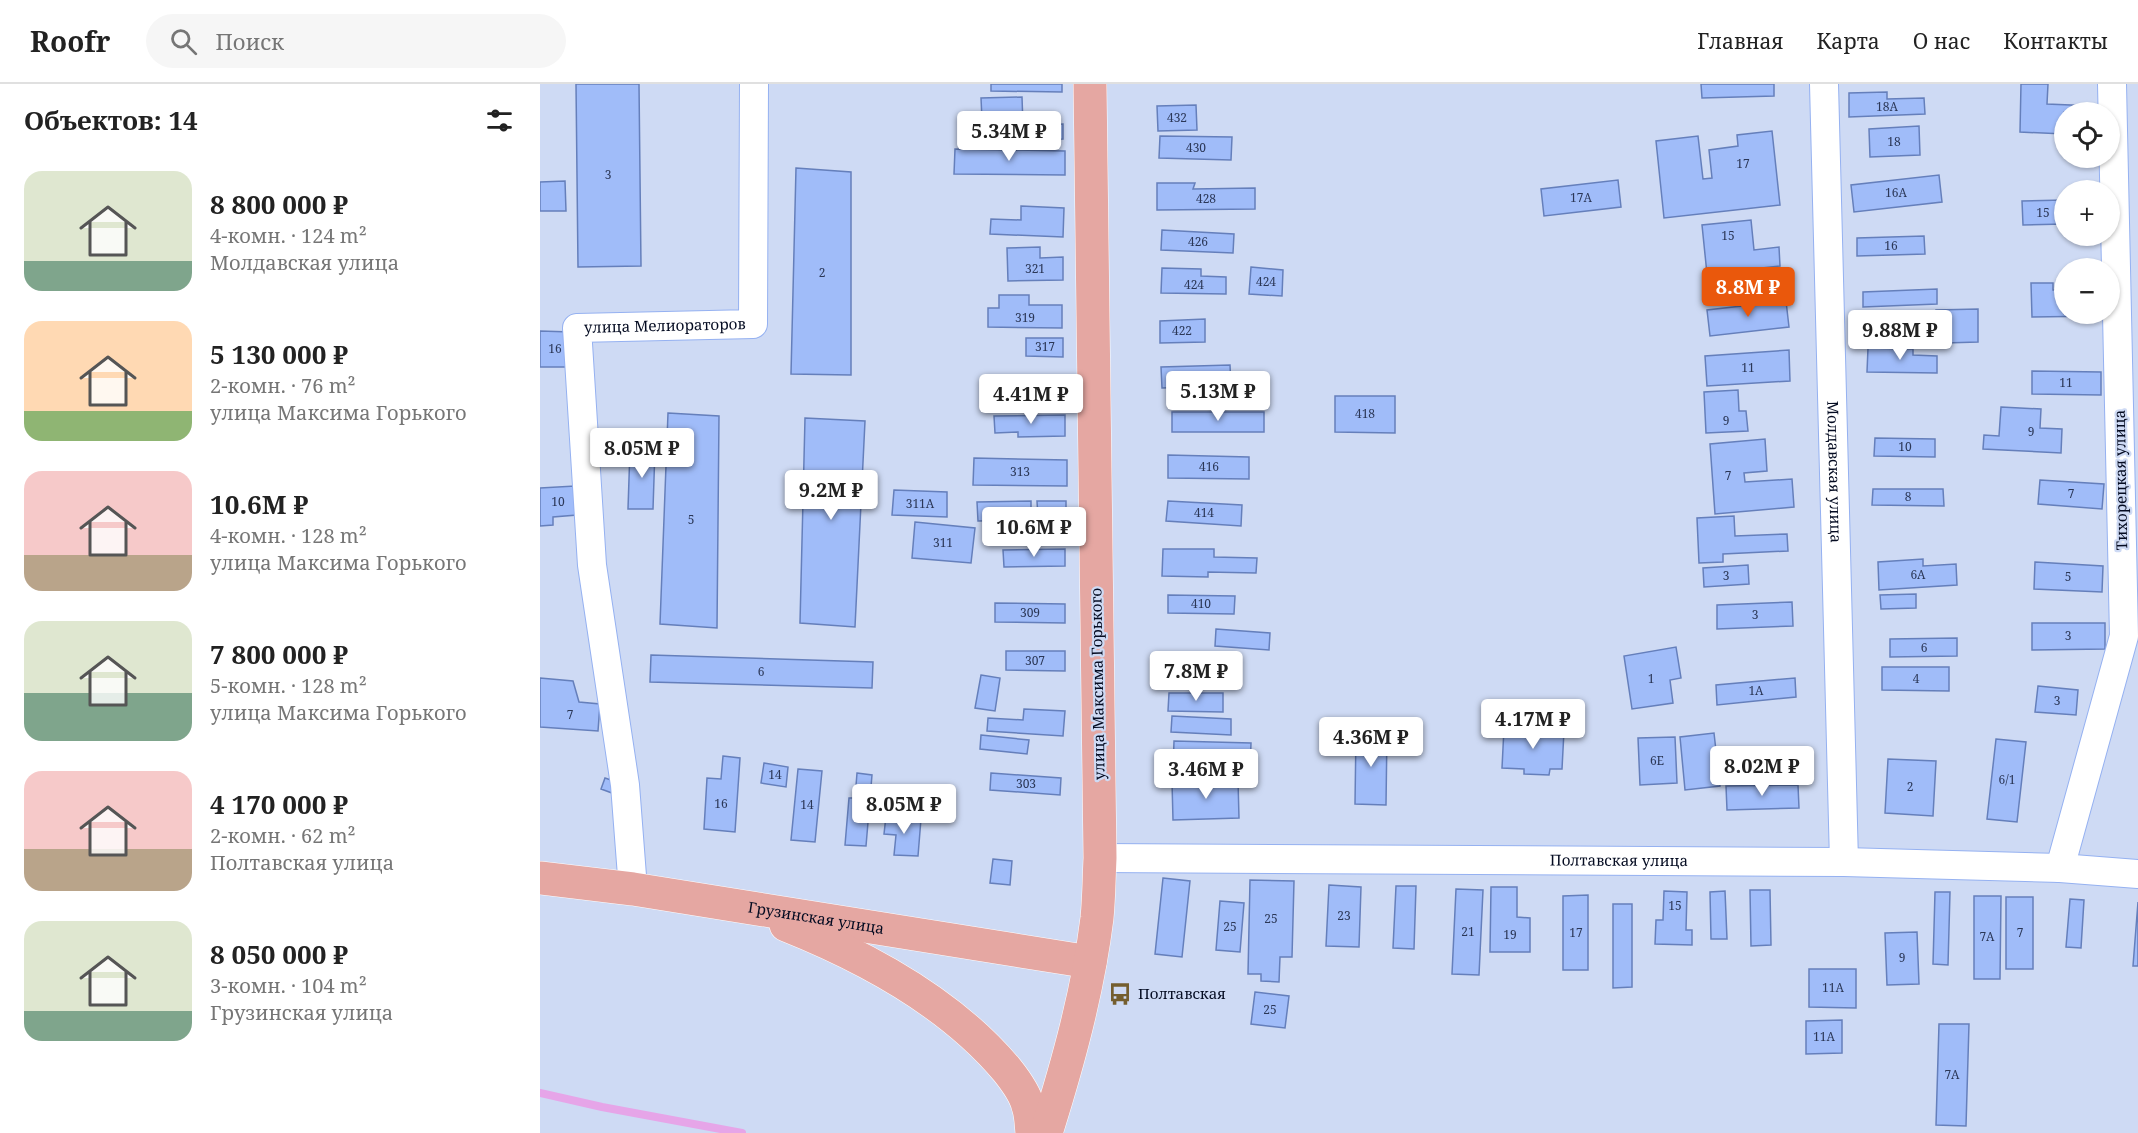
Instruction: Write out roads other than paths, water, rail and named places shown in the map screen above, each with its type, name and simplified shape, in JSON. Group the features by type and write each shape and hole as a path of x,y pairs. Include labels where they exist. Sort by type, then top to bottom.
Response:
{"main road":[{"name":"улица Максима Горького","path":"1046,1133 1076,1027 1090,962 1097,915 1100,858 1090,84"},
{"name":"Грузинская улица","path":"540,878 633,889 1090,962"},
{"path":"721,903 788,925 848,953 903,984 957,1021 995,1056 1016,1081 1028,1105 1032,1133"}],"street":[{"name":"улица Мелиораторов","path":"633,889 625,785 592,565 577,328 753,324 754,84"},
{"name":"Молдавская улица","path":"1824,84 1844,862"},
{"name":"Тихорецкая улица","path":"2060,868 2124,636 2112,84"},
{"name":"Полтавская улица","path":"1100,858 1844,862 2060,868 2138,874"}],"waterway":[{"path":"540,1093 742,1133"}],"place":[{"name":"Полтавская","path":"1120,994"}]}
